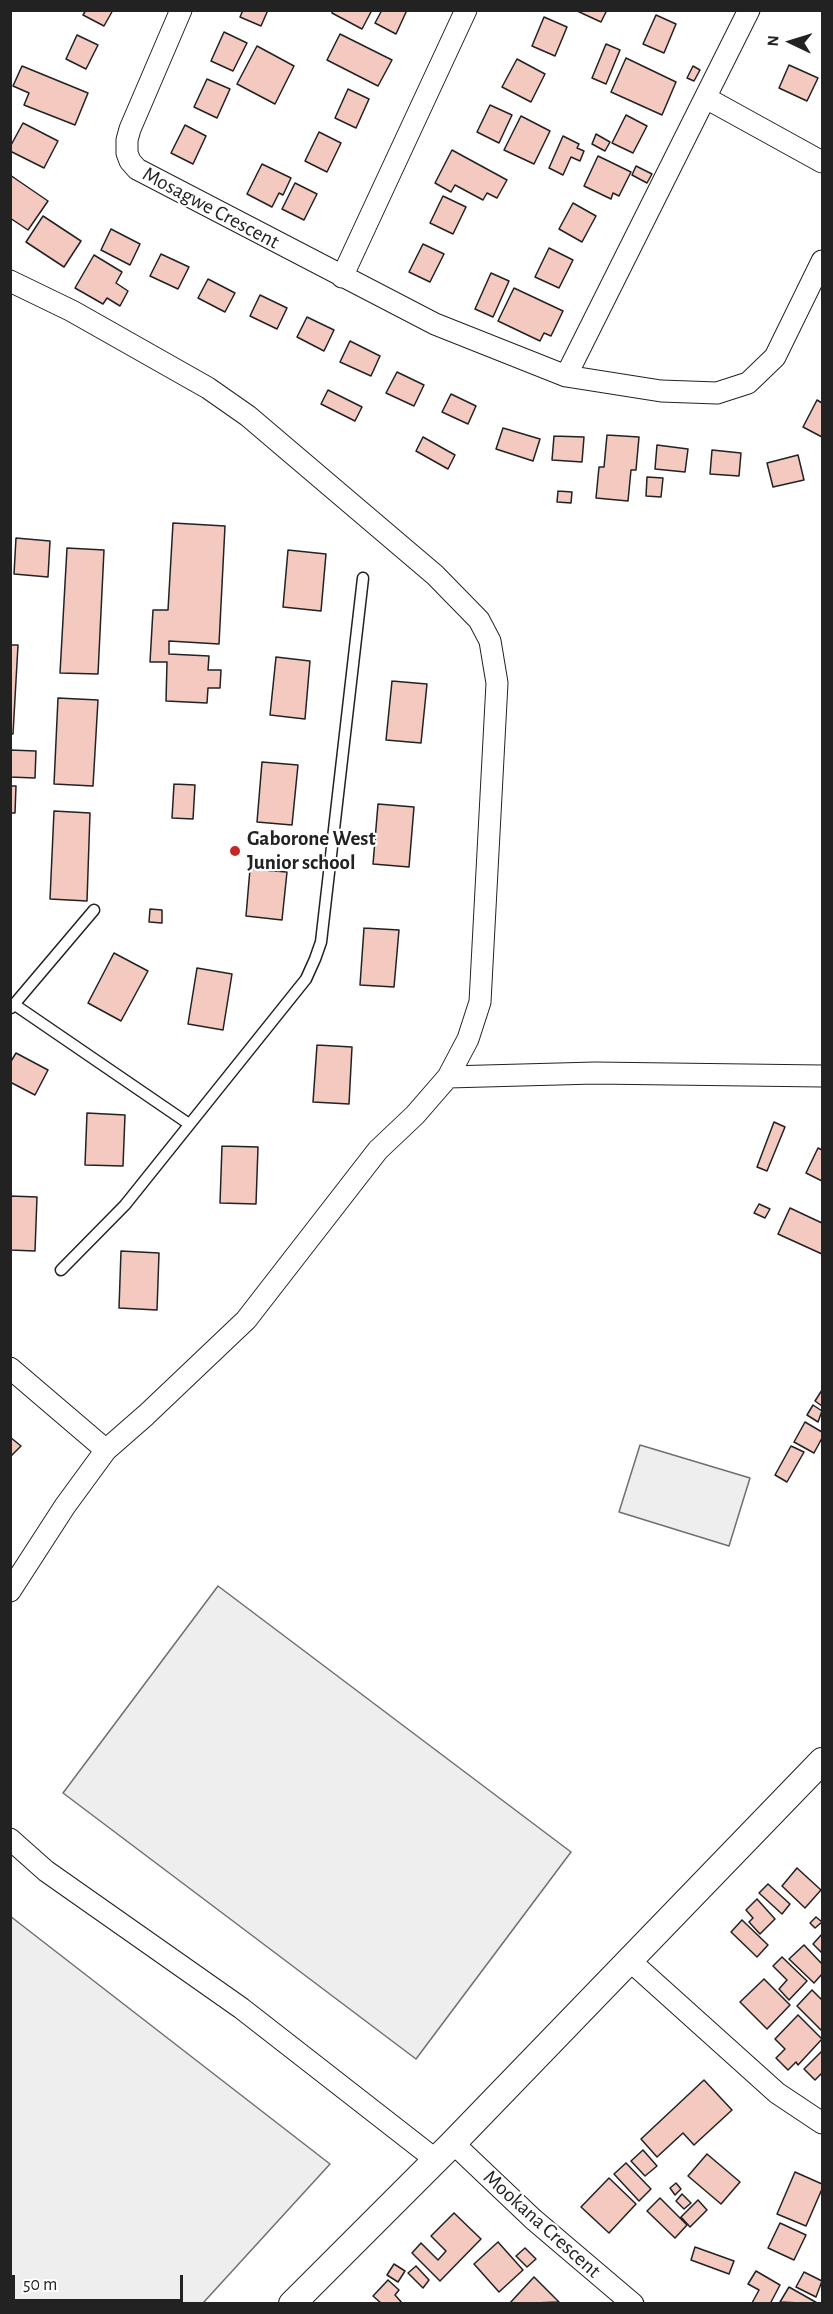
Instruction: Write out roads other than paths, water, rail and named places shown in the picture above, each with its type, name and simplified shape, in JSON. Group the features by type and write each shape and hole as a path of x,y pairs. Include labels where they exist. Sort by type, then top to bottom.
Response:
{"street":[{"name":"Mosagwe Crescent","path":"181,10 129,129 127,140 130,161 136,169 342,277"},
{"path":"466,10 342,277 435,324 566,376 661,391 717,393 748,383 775,357 822,261"},
{"path":"566,376 749,10"},
{"path":"706,98 822,162"},
{"path":"10,281 72,311 208,388 248,416 435,575 479,620 493,651 497,683 480,1002 468,1039 448,1077 415,1115 378,1150 246,1320 106,1450 10,1591"},
{"path":"448,1077 595,1073 822,1076"},
{"path":"10,1368 106,1450"},
{"path":"292,2304 444,2151 628,1959 819,1771"},
{"name":"Mookana Crescent","path":"10,1839 46,1871 444,2151 533,2219 633,2304"},
{"path":"628,1959 777,2093 822,2123"}],"lane":[{"path":"61,1270 125,1205 306,979 315,959 321,942 363,578"},
{"path":"94,910 13,1007 189,1124"}],"place":[{"name":"Gaborone West Junior school","path":"235,851"}]}
